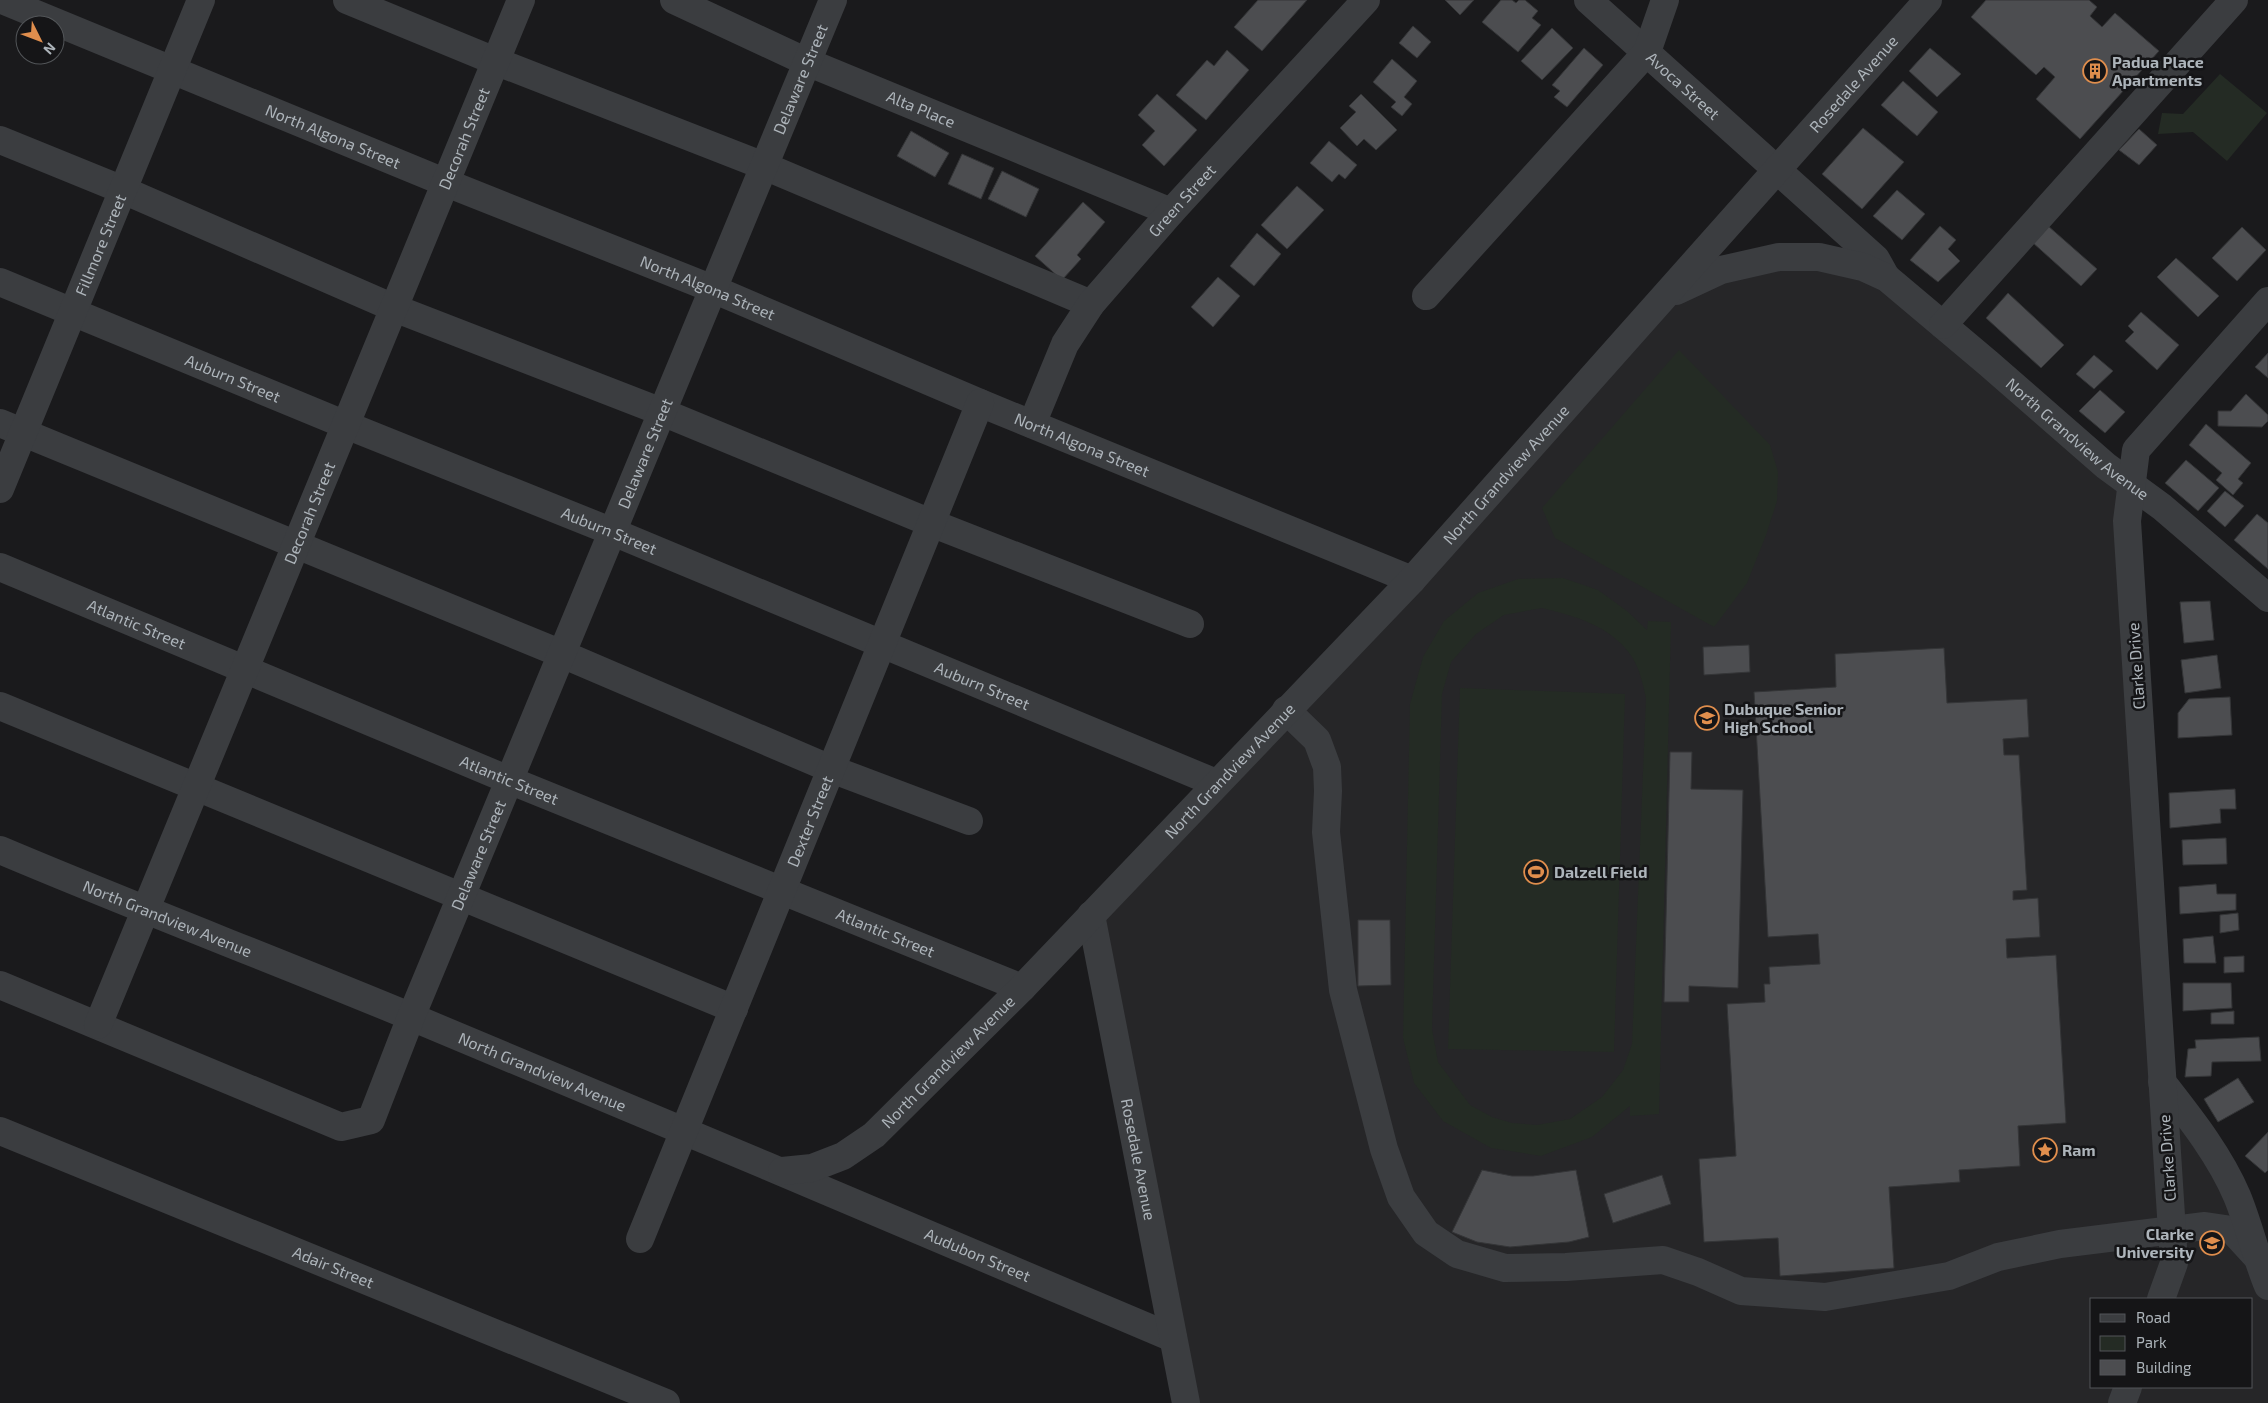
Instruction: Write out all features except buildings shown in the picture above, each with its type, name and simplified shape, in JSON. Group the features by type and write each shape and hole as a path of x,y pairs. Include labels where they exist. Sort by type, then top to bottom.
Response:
{"street":[{"name":"North Algona Street","path":"2,0 444,182 713,289 980,403 1412,580"},
{"name":"Fillmore Street","path":"0,489 12,428 72,313 201,0"},
{"path":"347,0 495,61 764,166 1091,304"},
{"name":"Decorah Street","path":"98,1025 195,786 346,425 444,182 521,0"},
{"name":"Alta Place","path":"674,0 807,62 1171,212"},
{"name":"Delaware Street","path":"98,1025 341,1127 370,1120 833,0"},
{"name":"Green Street","path":"1032,424 1064,344 1091,304 1171,212 1366,0"},
{"name":"Avoca Street","path":"1588,0 1778,169"},
{"path":"1426,296 1647,52 1665,0"},
{"name":"Rosedale Avenue","path":"1778,169 1928,0"},
{"path":"1943,325 2234,0"},
{"path":"0,140 123,190 394,308 662,412 931,523 1190,624"},
{"name":"North Grandview Avenue","path":"0,850 411,1017 684,1132 782,1171 812,1168 843,1156 874,1135 1022,988 1412,580 1778,169 1876,259 1887,278"},
{"name":"North Grandview Avenue","path":"1667,295 1721,270 1778,257 1819,257 1863,267 1887,278 2106,466 2162,507 2268,598"},
{"name":"Auburn Street","path":"0,282 346,425 613,532 1216,783"},
{"name":"Clarke Drive","path":"2255,1255 2232,1230 2205,1226 2172,1230 2128,531 2130,484 2136,450 2268,301"},
{"name":"Dexter Street","path":"640,1239 980,403"},
{"path":"12,428 562,654 831,769 969,821"},
{"name":"Atlantic Street","path":"0,567 509,780 1022,988"},
{"path":"0,706 461,898 734,1009"},
{"path":"1286,710 1317,740 1327,766 1326,832 1343,990 1384,1149 1400,1197 1426,1233 1457,1254 1505,1268 1566,1267 1663,1260 1698,1272 1741,1291 1825,1297 1949,1276 1998,1257 2060,1244 2172,1230 2174,1263 2161,1298"},
{"name":"Rosedale Avenue","path":"1091,915 1186,1403"},
{"path":"0,985 98,1025"},
{"name":"Clarke Drive","path":"2162,1082 2212,1148 2237,1197 2255,1255 2268,1286"},
{"name":"Adair Street","path":"0,1131 666,1403"},
{"name":"Audubon Street","path":"782,1171 1173,1338"},
{"path":"2122,1403 2128,1388"}],"shaded area":[{"name":"Dubuque Senior High School","path":"1779,257 1887,278 2124,475 2162,1082 2212,1148 2268,1286 2268,1403 2122,1403 2128,1388 2253,1388 2253,1298 2090,1298 2090,1388 2125,1388 2119,1403 1186,1403 1091,915 1667,295"}],"green space":[{"path":"2220,74 2267,113 2227,161 2193,132 2158,134 2162,113 2183,114"},
{"path":"1679,350 1770,445 1778,472 1777,501 1747,583 1714,627 1555,538 1542,508"},
{"path":"1563,578 1598,590 1627,611 1647,630 1648,621 1671,622 1659,1114 1630,1116 1630,1106 1592,1137 1541,1156 1491,1148 1443,1121 1414,1083 1403,1038 1410,704 1423,657 1444,621 1478,593 1518,579","holes":["1542,608 1592,624 1614,637 1624,646 1637,667 1646,698 1632,1044 1623,1070 1602,1097 1570,1119 1537,1125 1512,1123 1492,1117 1470,1105 1438,1062 1432,1029 1442,694 1451,662 1476,634 1504,615"]},
{"name":"Dalzell Field","path":"1460,688 1625,694 1614,1052 1448,1049"}],"place":[{"name":"Padua Place Apartments","path":"2095,71"},
{"name":"Dubuque Senior High School","path":"1707,718"},
{"name":"Dalzell Field","path":"1536,872"},
{"name":"Ram","path":"2045,1150"},
{"name":"Clarke University","path":"2212,1243"}]}
